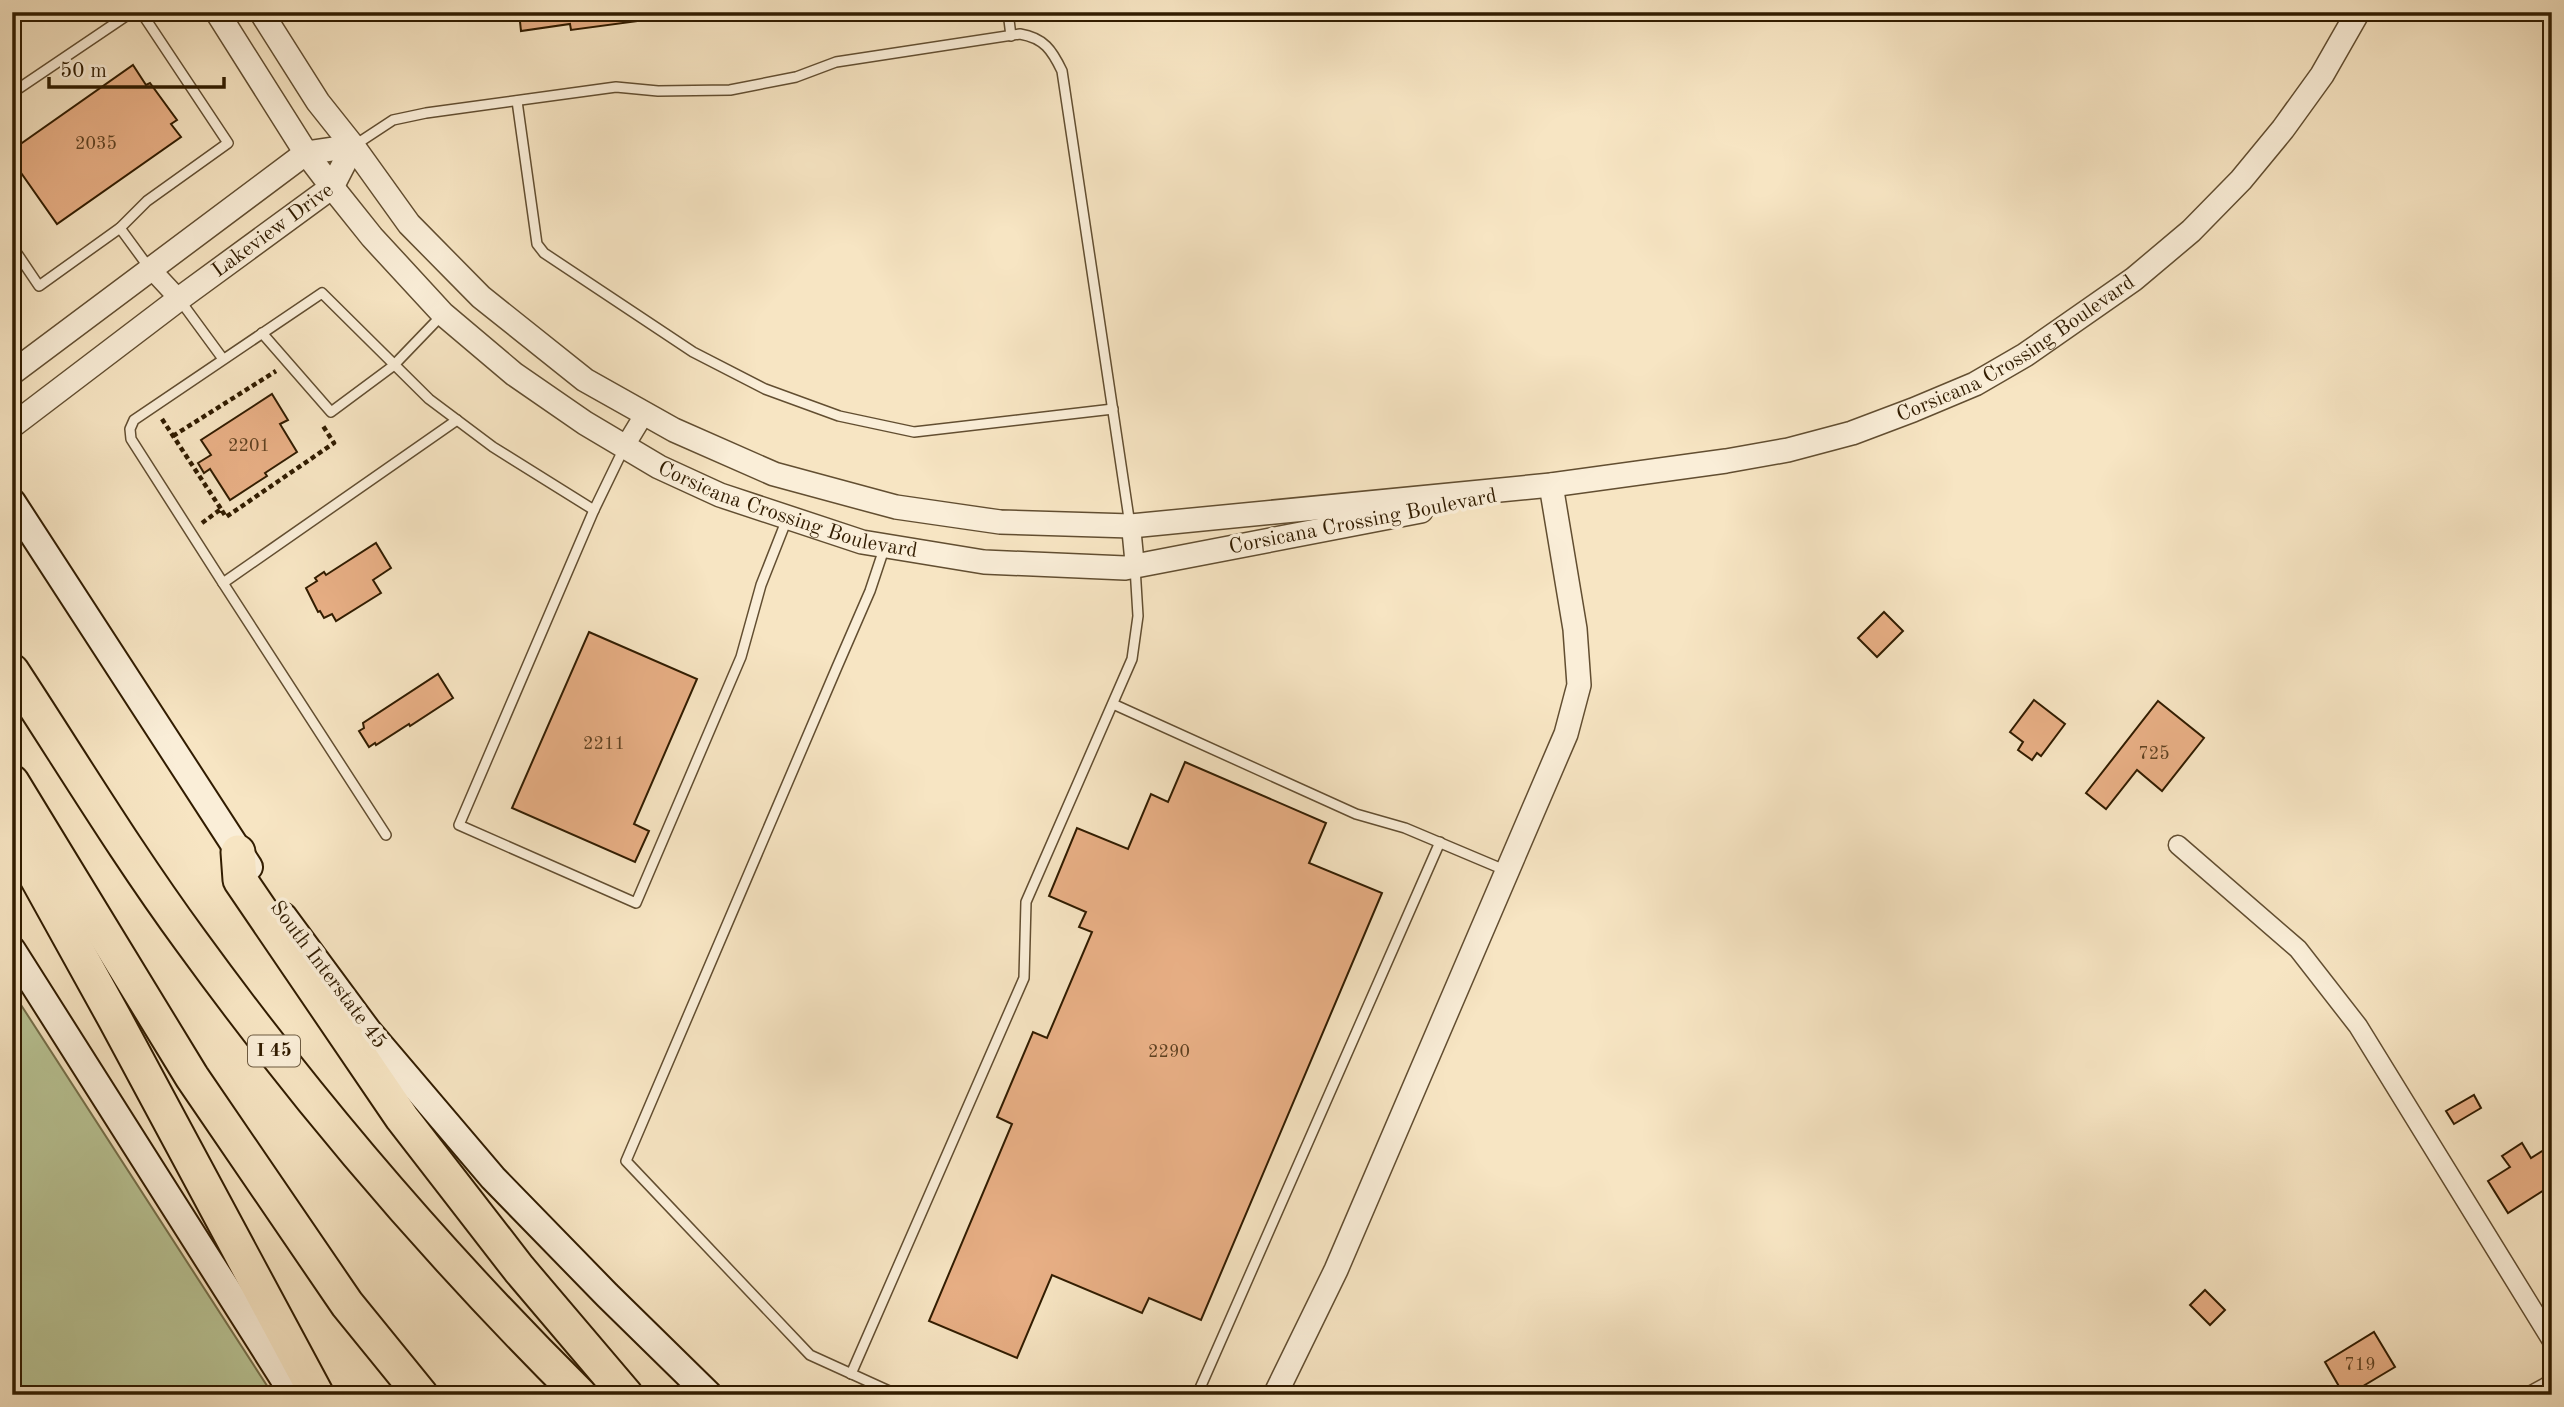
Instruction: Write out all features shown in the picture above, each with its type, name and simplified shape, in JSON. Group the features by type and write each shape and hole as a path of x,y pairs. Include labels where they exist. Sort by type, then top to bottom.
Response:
{"highway":[{"name":"I 45","path":"12,671 182,928 293,1076 461,1272 580,1395"},
{"path":"12,782 192,1077 346,1304 421,1395"},
{"path":"12,833 116,1019 317,1395"},
{"path":"238,852 240,880 402,1118 519,1269 626,1395"}],"main road":[{"name":"South Interstate 45","path":"12,502 238,852 368,1031 493,1178 709,1395"},
{"path":"12,950 294,1395"}],"street":[{"name":"Corsicana Crossing Boulevard","path":"217,12 306,153 372,237 443,314 514,374 585,423 659,467 720,495 862,542 885,546 984,562 1135,567 1551,485"},
{"name":"Corsicana Crossing Boulevard","path":"261,12 318,102 409,224 481,297 585,380 674,430 775,474 897,507 1000,523 1131,526 1551,485 1726,461 1788,450 1852,433 1913,411 1975,384 2025,355 2134,279 2191,231 2241,180 2283,129 2322,75 2358,12"},
{"name":"Lakeview Drive","path":"12,373 306,153 353,146"},
{"name":"Lakeview Drive","path":"12,426 178,299 332,187 353,146"},
{"path":"150,270 178,299"},
{"path":"625,446 645,413"},
{"path":"1275,1395 1336,1270 1566,734 1579,685 1576,629 1551,485"},
{"path":"1131,526 1135,567"},
{"path":"2178,845 2298,949 2358,1026 2552,1342"},
{"path":"2532,1395 2552,1384"}],"lane":[{"path":"12,93 132,12"},
{"path":"12,246 39,286 120,228 147,201 228,143 141,12"},
{"path":"1008,12 1011,36"},
{"path":"353,146 393,120 616,87 658,91 730,90 796,77 836,62 1011,36 1035,37 1045,43 1054,54 1062,71 1131,526"},
{"path":"517,101 537,244 544,253 693,352 753,383 839,416 914,432 1113,409"},
{"path":"120,228 150,270"},
{"path":"386,835 131,439 130,429 134,419 322,293 393,366 429,398 493,447 594,510"},
{"path":"178,299 223,359"},
{"path":"262,333 331,412 393,366 443,314"},
{"path":"223,583 457,420"},
{"path":"625,446 594,510 459,825 636,903 741,657 761,585 788,519"},
{"path":"885,546 870,591 626,1161 810,1355 898,1395"},
{"path":"851,1374 1024,978 1026,902 1132,659 1138,616 1135,567"},
{"path":"1113,704 1356,814 1405,828 1508,871"},
{"path":"1197,1395 1440,842"}],"path":[{"path":"173,436 288,363"},
{"path":"154,406 226,517 334,443 323,425 331,412"},
{"path":"190,531 221,509"}],"green space":[{"path":"12,991 273,1395 12,1395"}],"building":[{"path":"519,12 705,12 571,30 570,24 521,31"},
{"path":"133,65 146,85 150,83 177,120 171,124 181,137 57,224 12,160 12,150"},
{"path":"272,394 288,420 280,424 297,452 230,500 210,469 204,473 198,463 211,455 201,440"},
{"path":"376,543 391,568 373,580 381,593 336,621 332,614 324,618 306,588 324,572 326,575"},
{"path":"1884,612 1903,631 1877,657 1858,638"},
{"path":"589,632 697,679 634,824 649,831 635,862 512,808"},
{"path":"438,674 453,698 410,726 409,724 369,747 359,731 364,728 363,723"},
{"path":"2034,700 2065,724 2041,756 2037,753 2032,760 2018,750 2023,742 2010,732"},
{"path":"2158,701 2204,738 2162,791 2137,770 2106,809 2086,793"},
{"path":"1185,762 1326,823 1309,863 1382,893 1201,1320 1149,1298 1142,1313 1052,1275 1017,1358 929,1321 1012,1124 997,1117 1033,1032 1047,1038 1092,932 1079,927 1086,912 1049,896 1077,828 1128,849 1151,794 1168,802"},
{"path":"2474,1095 2481,1108 2454,1124 2446,1111"},
{"path":"2522,1143 2531,1158 2552,1145 2552,1185 2508,1213 2488,1181 2510,1167 2502,1156"},
{"path":"2205,1290 2225,1310 2210,1325 2190,1305"},
{"path":"2374,1332 2395,1367 2344,1395 2325,1362"}]}
